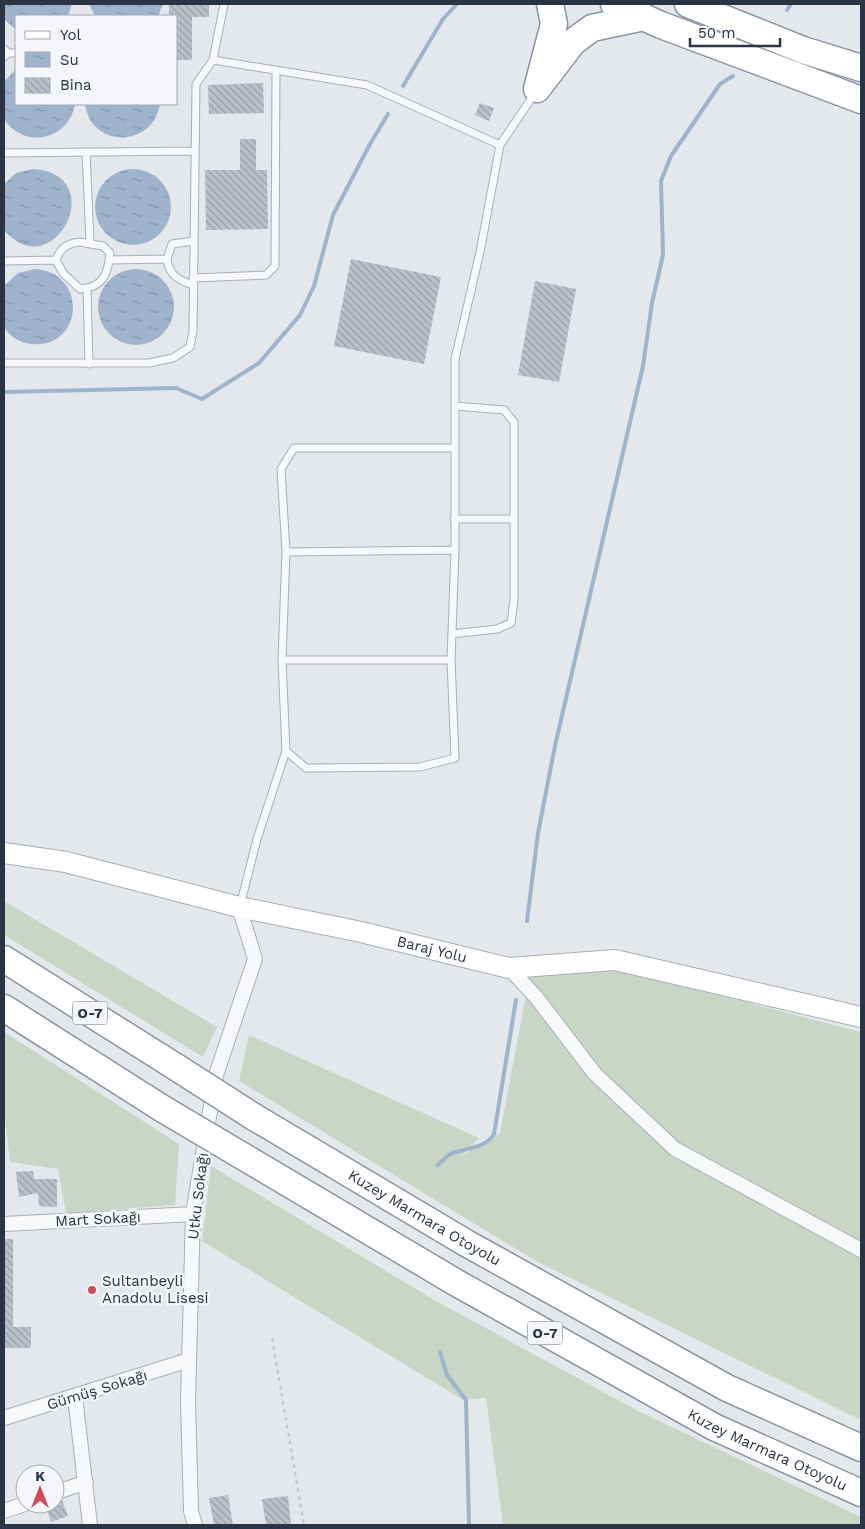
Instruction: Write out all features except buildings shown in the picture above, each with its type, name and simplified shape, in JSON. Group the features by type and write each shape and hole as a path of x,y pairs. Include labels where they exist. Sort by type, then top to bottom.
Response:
{"highway":[{"path":"537,89 554,24 550,4"},
{"path":"614,4 861,100"},
{"path":"688,4 803,50 861,68"},
{"path":"537,89 573,42 592,28 644,17"},
{"name":"Kuzey Marmara Otoyolu","path":"4,959 254,1117 466,1243 727,1388 861,1448"},
{"name":"Kuzey Marmara Otoyolu","path":"4,1008 163,1109 455,1282 714,1427 861,1493"}],"street":[{"name":"Baraj Yolu","path":"4,853 66,862 240,907 361,932 509,968 615,960 861,1016"},
{"name":"Utku Sokağı","path":"195,1525 192,1511 189,1360 193,1214 216,1075 255,958 240,907"},
{"path":"509,968 536,998 595,1074 675,1149 861,1250"},
{"name":"Mart Sokağı","path":"4,1224 193,1214"},
{"name":"Gümüş Sokağı","path":"4,1418 189,1360"},
{"path":"75,1397 90,1525"},
{"path":"65,1489 86,1482"}],"lane":[{"path":"4,363 149,363 173,358 190,347 193,331 196,84 213,60 224,4"},
{"path":"213,60 276,72 367,85 500,145"},
{"path":"194,241 172,244 167,259 168,269 174,276 194,282 266,275 275,266 276,72"},
{"path":"286,751 306,768 420,767 455,758 451,660 455,550 455,359 480,252 500,145 537,89"},
{"path":"4,154 195,151"},
{"path":"86,152 90,242"},
{"path":"90,242 103,246 110,253 109,267 101,281 87,288 80,289 70,281 56,260 59,251 67,244 90,242"},
{"path":"109,260 167,259"},
{"path":"4,260 56,260"},
{"path":"87,288 88,364"},
{"path":"452,634 497,629 511,623 514,600 514,422 504,410 455,406"},
{"path":"240,907 257,839 286,751 282,660 286,552 281,469 294,448 454,448"},
{"path":"454,519 514,519"},
{"path":"286,552 455,550"},
{"path":"282,660 451,660"}],"path":[{"path":"272,1338 304,1525"}],"green space":[{"path":"4,901 217,1027 203,1057 4,935"},
{"path":"623,970 861,1032 861,1420 536,1261 239,1081 249,1035 479,1138 460,1157 500,1133 530,974"},
{"path":"4,1032 179,1144 175,1205 66,1213 58,1169 10,1162 4,1110"},
{"path":"211,1166 436,1301 638,1411 861,1517 861,1525 503,1525 486,1398 463,1400 202,1241"}],"water":[{"path":"4,4 72,4 68,15 15,15 15,29 4,19"},
{"path":"89,4 163,4 158,15 94,15"},
{"path":"15,70 15,105 75,105 71,116 64,126 55,133 45,137 23,135 13,129 4,119 4,82"},
{"path":"85,105 160,105 155,118 146,129 135,135 122,137 110,135 98,129 90,119"},
{"path":"33,169 56,175 69,189 71,206 66,223 56,238 40,246 23,244 4,230 4,184 16,173"},
{"path":"133,169 148,172 160,180 168,192 171,207 168,222 160,234 148,242 133,245 118,242 106,234 98,222 95,207 98,192 106,180 118,172"},
{"path":"35,269 52,274 64,283 71,296 73,310 70,324 62,335 49,342 32,344 16,339 4,327 4,286 18,273"},
{"path":"136,269 151,272 163,280 171,292 174,307 171,322 163,334 151,342 136,345 121,342 109,334 101,322 98,307 101,292 109,280 121,272"}],"waterway":[{"path":"403,86 443,19 457,4"},
{"path":"787,10 791,4"},
{"path":"527,921 538,833 555,746 643,366 652,303 663,255 661,181 671,156 720,84 733,76"},
{"path":"4,392 176,388 202,399 259,363 300,315 314,286 333,215 388,114"},
{"path":"438,1165 450,1154 485,1143 494,1134 516,1000"},
{"path":"440,1352 447,1375 466,1400 469,1525"}],"place":[{"name":"Sultanbeyli Anadolu Lisesi","path":"92,1290"}]}
